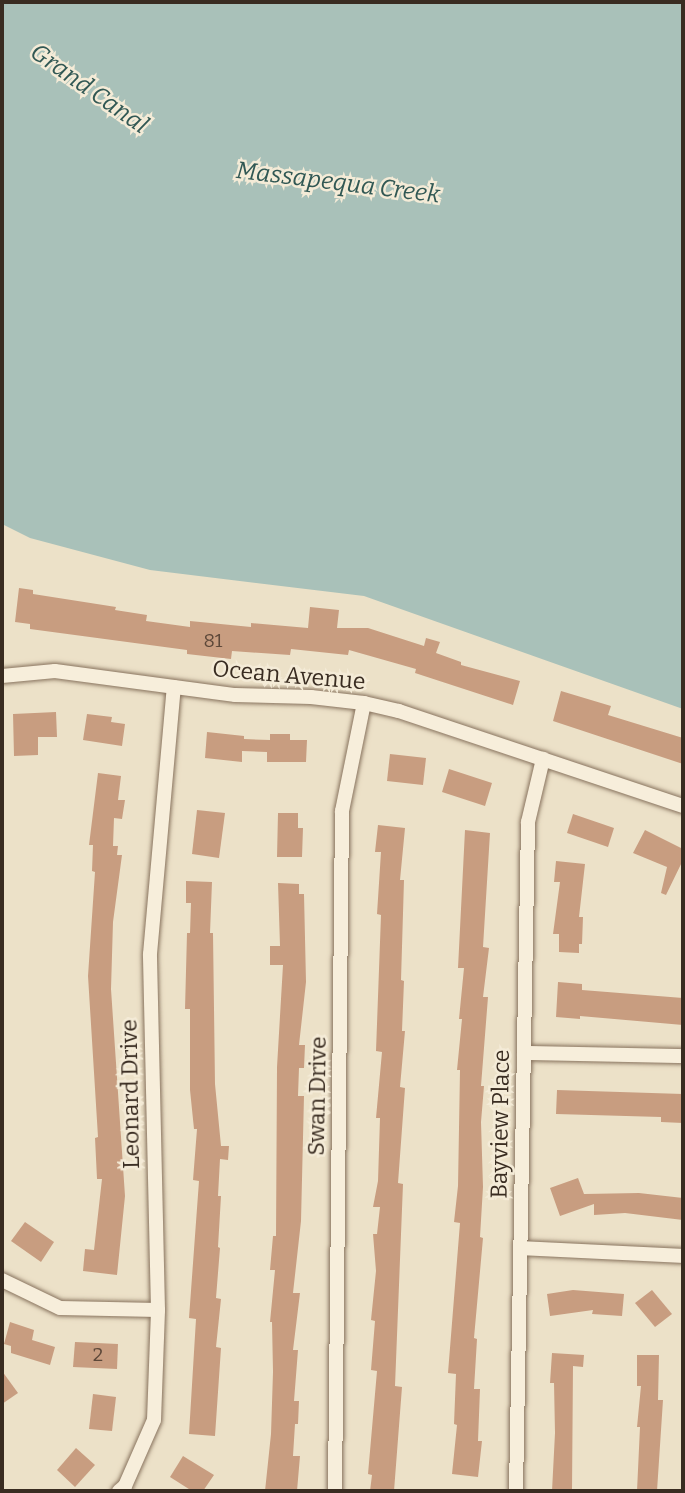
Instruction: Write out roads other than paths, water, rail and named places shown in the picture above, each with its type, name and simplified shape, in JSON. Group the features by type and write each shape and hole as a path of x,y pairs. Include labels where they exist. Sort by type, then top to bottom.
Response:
{"street":[{"name":"Ocean Avenue","path":"2,676 55,671 235,695 311,697 364,703 399,711 683,806"},
{"name":"Leonard Drive","path":"126,1489 154,1420 158,1310 150,954 174,687"},
{"name":"Swan Drive","path":"335,1491 342,811 364,703"},
{"name":"Bayview Place","path":"516,1491 528,822 543,759"},
{"path":"524,1054 683,1056"},
{"path":"521,1248 683,1256"},
{"path":"2,1280 60,1307 158,1310"}],"water":[{"path":"2,2 683,2 683,709 364,596 150,570 30,538 2,524"}],"water label":[{"name":"Grand Canal","path":"89,89"},
{"name":"Massapequa Creek","path":"338,183"}]}
